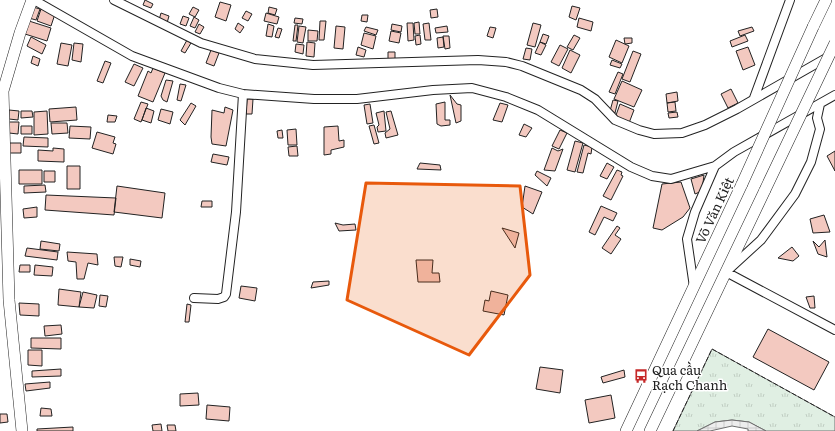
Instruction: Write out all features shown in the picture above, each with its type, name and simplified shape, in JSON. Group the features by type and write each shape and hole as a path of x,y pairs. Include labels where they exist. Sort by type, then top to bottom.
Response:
{"main road":[{"path":"22,431 9,300 3,91 20,33 33,0"},
{"name":"Võ Văn Kiệt","path":"626,431 742,184 826,0"},
{"path":"650,431 835,43"}],"street":[{"path":"33,0 132,56 219,88 243,94 314,99 357,99 434,90 472,88 506,97 538,110 631,167 652,176 671,179 715,166 734,152 835,95"},
{"path":"114,0 201,43 255,59 313,65 478,60 506,62 522,66 581,90 594,99 616,120 635,129 654,134 673,134 692,130 721,117 835,54"},
{"path":"754,98 790,0"},
{"path":"194,298 218,299 224,297 226,294 236,212 243,94"},
{"path":"820,104 817,118 820,129 810,162 795,194 761,240 726,272 835,330"},
{"path":"694,287 687,239 695,212 715,166"}],"highlighted area":[{"path":"366,183 520,186 530,275 469,355 347,300"}],"green space":[{"path":"712,349 835,417 835,431 766,431 749,422 732,420 715,422 697,431 673,431"}],"shaded area":[{"path":"732,420 749,422 766,431 748,431 748,429 732,426 710,431 697,431 715,422"}],"building":[{"path":"145,0 153,4 151,8 143,5"},
{"path":"220,2 231,5 226,21 215,17"},
{"path":"572,6 580,8 576,20 569,17"},
{"path":"33,7 40,9 36,20 29,18"},
{"path":"193,7 199,10 195,17 189,14"},
{"path":"269,7 277,9 275,15 268,13"},
{"path":"41,9 55,14 51,26 37,21"},
{"path":"437,9 438,17 431,18 430,10"},
{"path":"246,11 252,14 248,21 242,18"},
{"path":"161,13 169,16 167,23 159,20"},
{"path":"266,13 279,17 277,24 264,21"},
{"path":"362,15 368,15 367,22 361,21"},
{"path":"183,16 189,18 186,26 180,24"},
{"path":"194,17 199,20 195,28 190,26"},
{"path":"295,18 303,19 302,24 294,23"},
{"path":"579,18 593,22 591,31 577,27"},
{"path":"29,21 51,28 47,41 25,34"},
{"path":"320,21 326,21 324,40 319,40"},
{"path":"419,22 420,34 415,34 414,23"},
{"path":"238,23 244,27 240,33 235,29"},
{"path":"407,23 413,23 414,40 408,41"},
{"path":"429,23 431,40 425,40 423,24"},
{"path":"533,23 541,25 535,47 527,45"},
{"path":"199,24 204,27 200,34 195,32"},
{"path":"268,24 274,26 272,37 266,36"},
{"path":"392,24 402,26 401,32 391,30"},
{"path":"295,25 298,25 296,41 293,41"},
{"path":"299,26 306,27 303,43 297,42"},
{"path":"336,26 345,27 343,49 334,48"},
{"path":"447,26 448,32 436,33 435,28"},
{"path":"366,27 378,30 376,35 364,31"},
{"path":"490,27 496,28 493,38 487,36"},
{"path":"752,27 754,31 740,36 738,31"},
{"path":"278,28 282,29 279,38 275,37"},
{"path":"308,30 318,31 317,41 308,41"},
{"path":"391,31 401,33 399,43 389,41"},
{"path":"364,33 376,36 373,49 361,45"},
{"path":"543,34 549,36 546,44 540,42"},
{"path":"420,35 421,44 416,45 415,36"},
{"path":"574,35 580,38 573,50 567,47"},
{"path":"745,35 748,41 732,47 730,41"},
{"path":"443,36 449,36 450,48 445,49"},
{"path":"31,37 46,45 42,54 27,46"},
{"path":"443,37 444,47 438,48 437,38"},
{"path":"624,38 632,38 632,43 625,44"},
{"path":"187,40 191,43 185,53 181,51"},
{"path":"616,40 629,46 622,63 609,57"},
{"path":"307,42 315,43 314,57 306,56"},
{"path":"540,42 546,45 541,55 535,53"},
{"path":"61,43 72,45 68,66 57,64"},
{"path":"74,43 83,44 81,62 72,60"},
{"path":"296,44 304,45 303,54 295,52"},
{"path":"560,45 568,49 559,66 551,62"},
{"path":"358,47 366,50 364,57 356,55"},
{"path":"748,47 755,65 743,70 736,51"},
{"path":"526,48 532,49 530,60 523,59"},
{"path":"211,50 219,53 214,66 206,63"},
{"path":"570,50 580,55 571,73 562,68"},
{"path":"633,51 641,54 630,82 622,79"},
{"path":"388,52 395,52 395,59 388,59"},
{"path":"33,56 40,59 38,66 31,63"},
{"path":"612,60 622,64 620,68 610,65"},
{"path":"105,61 111,63 103,83 97,81"},
{"path":"134,64 143,68 134,86 125,82"},
{"path":"153,68 165,73 153,102 138,96 148,71 151,73"},
{"path":"618,72 623,74 615,94 609,92"},
{"path":"166,80 173,81 167,102 163,100 161,96"},
{"path":"622,81 642,90 634,107 614,99"},
{"path":"180,84 186,85 181,101 177,100"},
{"path":"731,89 738,103 728,108 721,94"},
{"path":"677,92 678,101 667,103 666,94"},
{"path":"450,95 457,104 461,105 461,121 456,123"},
{"path":"247,99 253,99 252,114 246,114"},
{"path":"613,100 618,101 615,113 610,111"},
{"path":"141,102 148,104 141,122 134,119"},
{"path":"445,102 445,120 450,120 450,125 441,126 437,124 436,104"},
{"path":"675,102 676,111 668,112 667,103"},
{"path":"191,103 196,106 185,125 180,120"},
{"path":"500,103 508,105 502,122 493,120"},
{"path":"370,104 373,123 367,124 364,105"},
{"path":"620,104 634,110 629,123 615,118"},
{"path":"76,107 77,120 50,122 49,109"},
{"path":"225,107 233,110 226,146 212,144 212,110 224,113"},
{"path":"146,108 154,111 151,123 142,120"},
{"path":"161,109 173,112 170,124 158,120"},
{"path":"9,110 19,111 18,120 9,119"},
{"path":"21,111 32,111 33,117 21,118"},
{"path":"47,111 48,134 34,135 34,112"},
{"path":"384,111 386,131 378,132 377,127 379,125 376,113"},
{"path":"391,111 398,135 386,138 385,133 390,129 386,112"},
{"path":"677,112 678,117 669,118 668,113"},
{"path":"108,115 117,116 115,122 107,122"},
{"path":"9,122 19,122 18,134 9,133"},
{"path":"51,123 67,123 68,133 52,134"},
{"path":"524,124 532,128 526,137 519,135"},
{"path":"374,125 379,143 374,144 369,126"},
{"path":"21,126 32,126 32,134 21,134"},
{"path":"70,126 91,127 90,139 69,138"},
{"path":"338,126 339,141 344,140 344,147 331,150 331,154 324,155 324,127"},
{"path":"296,129 297,145 288,145 287,130"},
{"path":"282,130 283,138 278,138 277,131"},
{"path":"560,130 567,133 559,149 552,146"},
{"path":"97,132 115,137 113,143 116,144 113,154 92,148"},
{"path":"24,137 48,138 48,147 23,146"},
{"path":"575,141 583,143 575,172 567,170"},
{"path":"9,143 21,143 21,153 9,153"},
{"path":"584,145 592,147 591,154 588,153 583,173 577,172"},
{"path":"297,146 298,156 289,156 288,147"},
{"path":"53,148 64,149 64,162 38,161 38,150 53,151"},
{"path":"552,148 558,151 563,149 555,171 544,170"},
{"path":"835,151 835,171 827,156"},
{"path":"213,154 229,157 227,165 211,162"},
{"path":"420,163 440,165 441,170 417,169"},
{"path":"607,163 614,167 607,179 600,176"},
{"path":"67,166 80,166 80,189 67,189"},
{"path":"19,170 42,170 42,184 19,184"},
{"path":"617,170 622,172 621,175 623,176 611,200 603,196"},
{"path":"44,171 55,171 55,182 44,182"},
{"path":"537,171 551,178 547,186 535,175"},
{"path":"704,175 702,191 695,194 691,179"},
{"path":"681,182 690,208 683,217 662,230 653,228 662,184"},
{"path":"45,185 46,192 24,193 24,186"},
{"path":"117,186 165,193 162,218 114,212"},
{"path":"525,186 542,192 533,214 522,207"},
{"path":"46,195 116,198 114,215 45,210"},
{"path":"202,201 212,201 212,207 201,207"},
{"path":"601,206 617,213 613,221 604,217 595,235 589,232"},
{"path":"37,207 37,217 24,218 23,209"},
{"path":"824,215 830,232 813,233 810,219"},
{"path":"335,223 343,225 355,224 356,230 339,231"},
{"path":"617,226 620,228 615,235 621,239 611,254 602,248"},
{"path":"502,228 519,233 515,248"},
{"path":"825,240 827,257 818,254 813,241 819,247"},
{"path":"41,241 60,244 59,251 40,249"},
{"path":"792,247 799,256 793,261 778,258"},
{"path":"27,248 58,252 57,260 25,256"},
{"path":"67,252 97,254 98,265 88,263 84,279 77,279 76,262 68,261"},
{"path":"114,257 123,257 121,267 115,266"},
{"path":"130,259 141,261 140,267 130,265"},
{"path":"416,260 433,260 432,273 439,273 440,282 418,282"},
{"path":"20,265 30,265 30,272 19,272"},
{"path":"35,265 53,267 52,276 34,275"},
{"path":"329,281 329,285 311,288 313,282"},
{"path":"241,286 257,288 255,301 239,298"},
{"path":"59,289 81,292 79,307 58,305"},
{"path":"491,291 508,295 504,315 483,311 485,300 489,301"},
{"path":"83,292 97,295 94,308 79,307"},
{"path":"100,295 108,296 106,307 99,306"},
{"path":"814,296 815,308 810,308 806,297"},
{"path":"19,303 39,304 39,316 20,315"},
{"path":"187,304 191,305 189,322 185,322"},
{"path":"61,325 62,334 45,336 44,326"},
{"path":"768,329 829,362 814,390 753,357"},
{"path":"31,338 61,338 61,349 31,348"},
{"path":"28,350 42,350 42,366 28,365"},
{"path":"540,367 563,370 560,393 536,389"},
{"path":"61,369 61,376 32,377 32,371"},
{"path":"624,370 625,377 603,383 601,377"},
{"path":"50,382 50,388 26,391 25,384"},
{"path":"198,393 199,405 180,406 180,394"},
{"path":"611,395 615,418 589,423 585,400"},
{"path":"207,405 230,407 229,421 206,419"},
{"path":"41,408 51,409 52,416 40,416"},
{"path":"0,414 7,414 8,422 0,423"},
{"path":"161,424 162,431 153,431 152,425"},
{"path":"167,425 175,425 176,431 168,431"},
{"path":"73,427 73,431 37,431 37,429"}],"fence":[{"path":"673,431 712,349 835,417"}],"place":[{"name":"Qua cầu Rạch Chanh","path":"641,376"}]}
